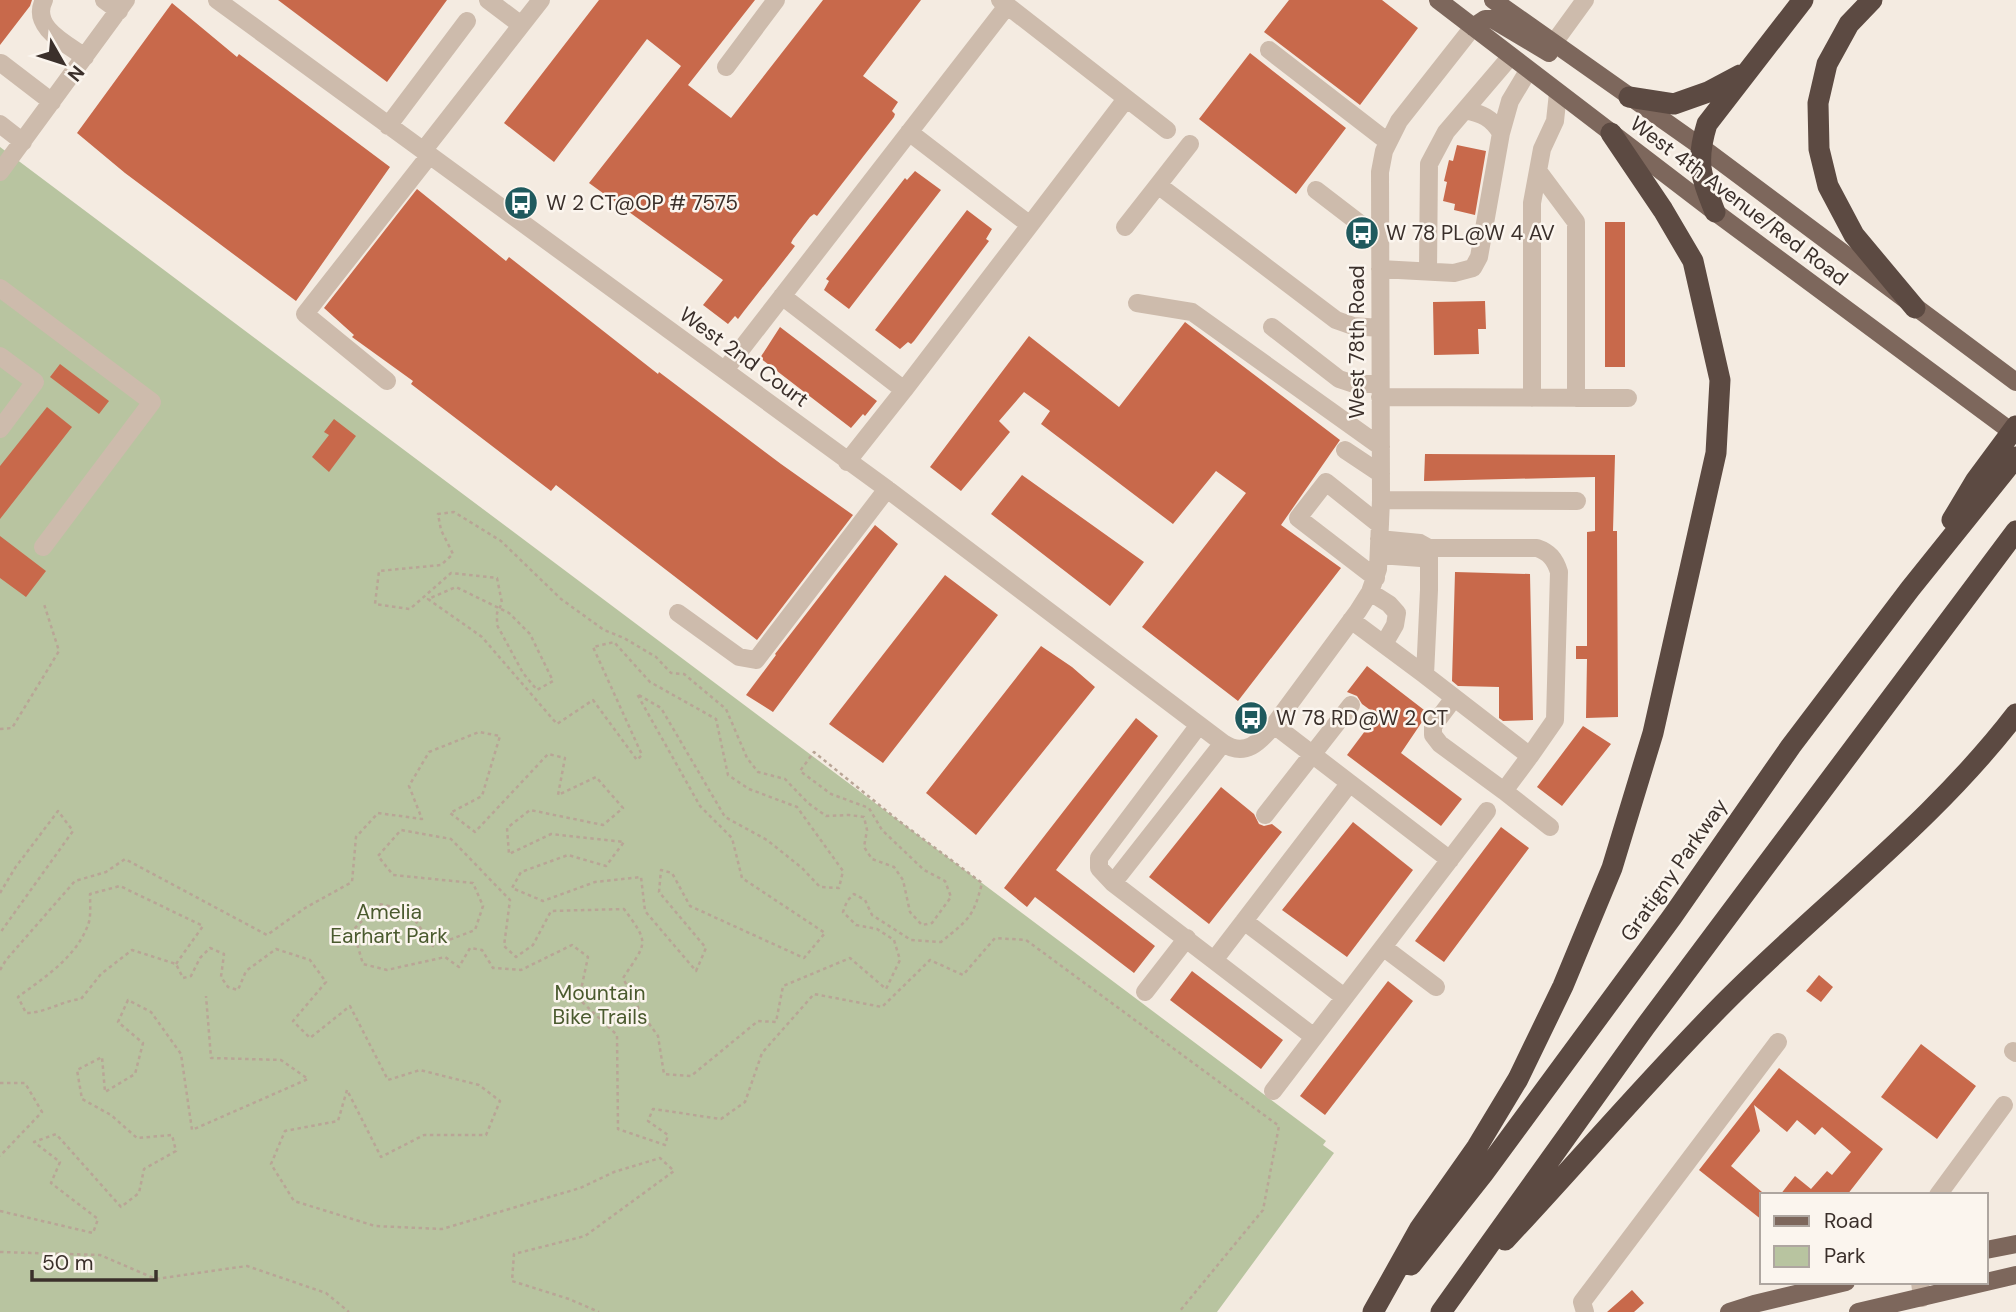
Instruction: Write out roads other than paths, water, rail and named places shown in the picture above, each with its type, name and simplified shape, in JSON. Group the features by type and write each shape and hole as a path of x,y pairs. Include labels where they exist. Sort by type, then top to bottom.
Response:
{"highway":[{"path":"1715,212 1700,174 1700,146 1707,124 1803,0"},
{"path":"1872,0 1849,24 1828,64 1818,103 1819,149 1828,186 1854,235 1915,308"},
{"path":"1629,97 1674,104 1708,92 1748,70"},
{"path":"1373,1312 1420,1228 1477,1147 1518,1079 1563,986 1612,868 1653,733 1716,453 1720,380 1693,261 1663,210 1611,134"},
{"name":"Gratigny Parkway","path":"1373,1312 1483,1174 1672,917 1791,746 2005,462 2016,426"},
{"path":"1441,1312 1637,1038 2016,531"},
{"path":"1455,1292 1730,997 1884,854 1993,744 2016,714"}],"main road":[{"name":"West 4th Avenue/Red Road","path":"1438,0 1611,134 2016,435"},
{"name":"West 4th Avenue/Red Road","path":"1503,3 1553,44 1700,146 2016,382"},
{"path":"1473,27 1485,19 1492,19 1559,58 1587,67"},
{"path":"1988,1250 2016,1244"},
{"path":"1988,1279 2016,1275"},
{"path":"1730,1312 1838,1284"},
{"path":"1858,1312 1921,1290 1959,1284"}],"street":[{"path":"44,0 40,15 46,27 85,57"},
{"name":"West 2nd Court","path":"217,0 887,489 1223,743 1235,750 1242,750 1261,740 1274,725"},
{"path":"488,0 522,25"},
{"path":"387,381 305,314 541,0"},
{"path":"726,67 776,0"},
{"path":"1553,44 1585,0"},
{"path":"725,370 909,132 1004,3 1167,130"},
{"path":"0,172 85,57 116,4"},
{"path":"388,126 467,21"},
{"name":"West 78th Road","path":"1377,558 1381,500 1380,172 1388,142 1399,121 1473,27"},
{"path":"1269,50 1388,142"},
{"path":"1428,272 1429,164 1446,132 1511,56"},
{"path":"1,62 52,102"},
{"path":"1380,269 1454,272 1473,268 1479,257 1501,133 1510,101 1528,71"},
{"path":"1532,398 1532,203 1542,149 1553,130 1558,93"},
{"path":"847,462 1126,99"},
{"path":"1465,110 1493,121 1501,133"},
{"path":"0,124 23,142"},
{"path":"909,132 1030,225"},
{"path":"1125,227 1190,144"},
{"path":"1538,171 1576,222 1576,398"},
{"path":"1158,185 1336,320 1353,326 1380,328"},
{"path":"1316,190 1359,223 1379,233"},
{"path":"0,288 152,402 43,547"},
{"path":"782,296 904,390"},
{"path":"1138,303 1192,312 1381,447"},
{"path":"1272,327 1339,379 1380,391 1532,398 1628,398"},
{"path":"0,356 35,382 0,429"},
{"path":"1345,450 1381,474"},
{"path":"678,612 739,657 756,660 887,489"},
{"path":"1381,500 1577,501"},
{"path":"1450,860 1274,725 1351,620 1377,558 1420,542 1429,548 1537,548 1549,553 1555,562 1559,572 1555,720 1504,791"},
{"path":"1425,675 1429,548"},
{"path":"1377,558 1390,604 1397,612 1395,625 1384,644"},
{"path":"1351,620 1530,756"},
{"path":"1454,698 1433,726 1433,736 1550,827"},
{"path":"1265,816 1351,705"},
{"path":"1199,724 1099,858 1099,868 1113,883 1314,1037"},
{"path":"1113,883 1223,743"},
{"path":"1172,759 1196,777"},
{"path":"1215,959 1349,784"},
{"path":"1273,1091 1487,811"},
{"path":"1244,921 1344,997"},
{"path":"1145,992 1188,939"},
{"path":"1383,947 1436,987"},
{"path":"1585,1312 1582,1302 1778,1042"},
{"path":"1939,1193 2004,1105"}],"place":[{"name":"W 2 CT@OP # 7575","path":"521,203"},
{"name":"W 78 PL@W 4 AV","path":"1362,233"},
{"name":"W 78 RD@W 2 CT","path":"1251,718"}],"park label":[{"name":"Amelia Earhart Park","path":"389,924"},
{"name":"Mountain Bike Trails","path":"600,1005"}]}
